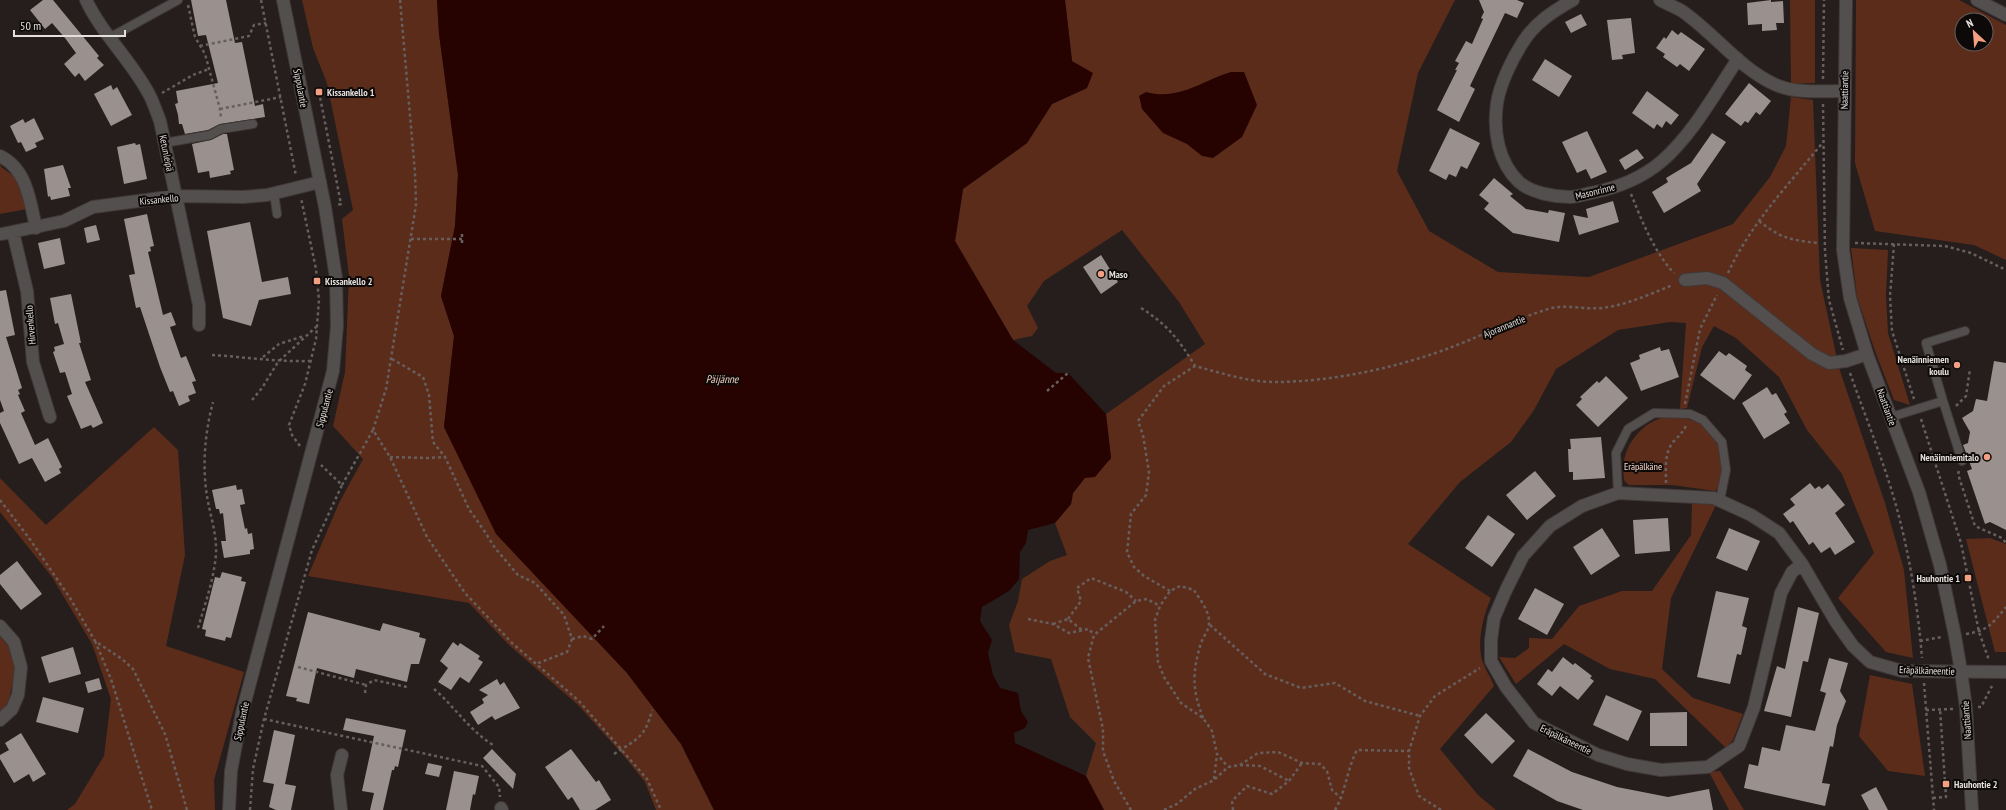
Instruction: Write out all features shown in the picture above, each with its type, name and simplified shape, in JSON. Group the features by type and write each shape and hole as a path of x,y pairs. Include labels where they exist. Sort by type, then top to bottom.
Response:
{"street":[{"name":"Ketunleipä","path":"86,0 96,19 139,78 151,99 160,121 198,305 199,326"},
{"name":"Sippulantie","path":"230,810 231,771 242,714 333,371 337,326 336,278 320,182 283,0"},
{"name":"Masonrinne","path":"1573,0 1547,14 1523,42 1507,74 1497,103 1496,137 1502,157 1519,182 1537,192 1571,197 1605,190 1634,179 1662,161 1684,138 1738,59"},
{"path":"1660,0 1682,11 1738,59 1775,84 1802,91 1844,91"},
{"name":"Naattiantie","path":"1846,0 1843,250 1850,298 1867,354 1919,492 1940,565 1955,636 1966,708 1972,810"},
{"path":"1977,0 2006,15"},
{"path":"0,156 20,173 27,189 36,228"},
{"name":"Kissankello","path":"7,233 64,221 93,207 176,196 275,198 300,193 320,182"},
{"name":"Hirvenkello","path":"7,233 27,291 33,362 50,417"},
{"path":"1685,280 1707,278 1723,283 1812,354 1829,363 1846,362 1867,354"},
{"name":"Eräpälkäneentie","path":"1802,564 1792,572 1781,593 1754,708 1739,746 1708,767 1661,770 1627,764 1598,755 1534,724 1506,688 1491,661 1494,640 1494,618 1523,556 1550,526 1582,506 1618,493 1714,498 1751,514 1779,533 1802,564 1849,640 1870,662 1902,671 2006,672"},
{"path":"0,626 14,642 22,667 18,695 12,709 0,720"},
{"path":"341,810 337,775 342,755"}],"lane":[{"path":"109,38 178,0"},
{"path":"164,143 210,135 221,129 253,124"},
{"path":"275,198 277,214"},
{"path":"1962,461 1926,343 1965,331"},
{"path":"1891,418 1917,408 1943,401"},
{"path":"1618,493 1616,453 1628,430 1654,413 1687,414 1703,420 1722,442 1726,470 1720,500"}],"path":[{"path":"187,0 195,37 205,54 220,109 221,129"},
{"path":"261,0 316,269 319,300 317,327 305,384 289,425 292,435 300,446"},
{"path":"250,810 253,769 264,719 312,550 342,485 373,430 386,389 392,359 401,293 416,205 415,173 400,0"},
{"path":"1824,0 1822,91 1825,251 1830,300 1846,362 1886,473 1901,524 1920,640 1934,810"},
{"path":"200,46 249,36 254,25 266,23"},
{"path":"151,99 192,75 209,69"},
{"path":"220,109 281,97"},
{"path":"1666,495 1666,454 1673,442 1682,434 1687,414 1700,329 1739,250 1759,221 1824,141"},
{"path":"1627,182 1641,219 1668,267 1676,276 1685,280"},
{"path":"275,198 300,193"},
{"path":"1759,221 1775,234 1791,240 1817,243"},
{"path":"462,234 462,245"},
{"path":"411,239 462,239"},
{"path":"1854,243 1944,246 1971,253 2006,270"},
{"path":"1894,244 1890,296 1892,332 1961,543 1980,632 1990,661 1992,686"},
{"name":"Ajorannantie","path":"1195,366 1246,379 1275,382 1330,378 1386,368 1451,348 1546,309 1565,307 1600,308 1630,302 1685,280"},
{"path":"1141,308 1158,318 1179,339 1195,366 1164,386 1138,420 1143,435 1149,472 1146,496 1131,514 1127,552 1134,567 1144,576 1170,591"},
{"path":"252,400 262,388 278,362 305,336 317,327"},
{"path":"262,358 280,344 305,336"},
{"path":"212,355 262,358 278,362 310,361"},
{"path":"392,359 423,377 429,394 433,442 445,457 469,509 494,548 518,575 535,583 564,615 572,639 567,652 536,664"},
{"path":"1946,410 1958,405 1966,396 1970,369"},
{"path":"1047,391 1068,373"},
{"path":"198,628 213,571 216,553 214,528 207,496 205,467 208,419 213,402"},
{"path":"373,430 390,457 427,537 465,593 512,643 580,701 647,779 661,810"},
{"path":"390,457 445,457"},
{"path":"1962,461 1958,474 1975,526 2002,538 2006,543"},
{"path":"320,465 342,485"},
{"path":"0,500 34,544 70,598 95,641 112,679 152,810"},
{"path":"1053,624 1068,620 1081,601 1077,588 1091,578 1126,592 1136,601"},
{"path":"1203,718 1181,703 1164,677 1158,662 1155,620 1160,606 1170,591 1180,586 1194,590 1207,611 1210,625 1265,674 1301,688 1335,683 1365,700 1420,716"},
{"path":"1131,810 1114,781 1103,751 1103,729 1088,658 1094,635 1136,601 1148,599 1160,606"},
{"path":"1980,632 1988,628 2006,607"},
{"path":"1028,619 1053,624 1069,633 1089,629 1094,635"},
{"path":"1068,620 1082,630"},
{"path":"1210,625 1202,641 1194,667 1195,697 1203,718 1212,731 1217,754 1214,780"},
{"path":"572,639 583,636 592,639 604,626"},
{"path":"95,641 122,659 133,670 165,734 187,810"},
{"path":"1441,810 1419,796 1409,768 1410,751 1420,716 1435,696 1491,661"},
{"path":"298,667 366,685 374,680 407,687"},
{"path":"365,693 366,685"},
{"path":"434,689 448,701 478,735 493,745"},
{"path":"1933,798 1946,797 1940,709"},
{"path":"614,754 634,743 648,726 652,710"},
{"path":"264,719 482,766 499,787 502,809"},
{"path":"1335,810 1342,799 1351,761 1357,750 1410,751"},
{"path":"1240,765 1258,753 1278,752 1302,763 1320,764 1327,771 1332,790 1342,799"},
{"path":"1217,754 1228,767"},
{"path":"1233,810 1232,801 1247,786 1272,794 1289,781 1302,763"},
{"path":"1164,810 1177,804 1195,789 1214,780 1228,767 1240,765 1260,766 1289,781"}],"green space":[{"path":"302,0 437,0 439,34 458,175 455,226 441,296 454,336 444,427 497,534 627,673 681,744 714,810 656,810 645,782 624,756 578,705 509,645 469,603 308,576 339,503 363,459 333,426 345,372 349,276 342,219 353,210 327,83 313,48"},
{"path":"1065,0 1455,0 1418,73 1397,171 1429,231 1498,272 1589,277 1733,224 1770,177 1786,146 1791,97 1813,100 1820,280 1839,368 1885,503 1904,570 1913,658 1886,652 1838,598 1874,553 1842,474 1807,430 1779,377 1736,338 1714,326 1702,347 1687,408 1680,409 1686,323 1670,322 1618,330 1556,369 1534,410 1511,442 1460,482 1408,544 1491,598 1483,621 1480,645 1482,660 1494,686 1440,749 1478,795 1496,810 1104,810 1086,776 1096,743 1070,717 1051,659 1015,652 1009,625 1018,601 1022,579 1050,561 1067,555 1055,523 1071,504 1073,493 1085,477 1111,459 1106,414 1205,344 1179,302 1122,230 1044,281 1027,306 1038,328 1032,336 1013,340 955,241 963,189 1027,143 1052,104 1087,88 1072,61"},
{"path":"1790,0 1815,0 1815,83 1791,84"},
{"path":"1856,0 1959,0 1982,12 1954,12 1954,52 1994,52 1994,19 2006,25 2006,260 1974,245 1875,231 1855,163"},
{"path":"0,162 1,167 21,181 27,209 0,214"},
{"path":"1851,248 1888,250 1886,296 1888,333 1910,405 1894,400 1875,351 1857,297"},
{"name":"Eräpälkäne","path":"1680,417 1694,421 1713,433 1721,451 1722,474 1720,487 1715,491 1672,485 1629,485 1625,482 1623,472 1626,452 1637,434 1644,427 1662,418"},
{"path":"154,427 178,450 185,555 166,646 244,672 214,780 215,810 67,810 75,804 104,756 111,699 92,644 52,577 0,512 0,478 46,525"},
{"path":"1692,503 1716,505 1671,598 1662,669 1693,698 1743,714 1733,740 1726,748 1655,679 1610,669 1564,644 1516,684 1499,657 1515,658 1529,648 1529,638 1552,639 1579,606 1622,591 1652,591 1691,535"},
{"path":"1990,538 2006,544 2006,652 1995,652 1966,539"},
{"path":"0,636 13,652 14,676 8,705 0,711"},
{"path":"1870,675 1912,684 1925,776 1888,771 1859,736"},
{"path":"1720,771 1744,810 1729,810 1709,772"}],"water":[{"name":"Päijänne","path":"437,0 1065,0 1072,61 1093,73 1087,88 1052,104 1027,143 963,189 955,241 1013,340 1056,373 1068,373 1106,414 1111,458 1095,477 1085,478 1073,493 1071,504 1055,523 1028,530 1026,543 1020,552 1019,579 1009,591 982,607 980,621 992,640 988,653 993,675 1000,688 1018,693 1021,711 1028,722 1025,728 1014,733 1015,743 1086,776 1104,810 714,810 681,744 627,673 496,534 444,427 454,336 441,296 455,226 458,175 439,34"},
{"path":"1231,72 1244,72 1257,105 1242,137 1213,158 1202,156 1187,144 1163,133 1142,109 1139,96 1146,92 1169,94 1179,92"}],"building":[{"path":"43,0 53,0 99,56 97,58 104,65 85,81 79,73 75,77 64,64 76,53 65,38 52,23 45,29 30,10"},
{"path":"191,0 226,0 235,43 242,42 255,106 263,104 265,117 220,124 208,130 185,134 182,124 179,124 175,104 178,103 176,91 218,83 206,35 198,36"},
{"path":"1479,0 1517,0 1524,3 1517,18 1505,13 1470,86 1475,89 1459,122 1437,110 1457,70 1455,70 1459,63 1455,61 1466,41 1472,44 1483,19 1481,18 1484,12"},
{"path":"1771,0 1771,2 1783,1 1784,23 1776,23 1777,30 1762,31 1762,24 1748,25 1747,3"},
{"path":"1581,14 1587,25 1571,33 1565,22"},
{"path":"1631,18 1635,53 1622,55 1623,59 1612,60 1607,20"},
{"path":"1672,30 1678,35 1681,32 1705,49 1689,71 1680,64 1677,67 1663,57 1665,54 1656,48 1664,37 1666,39"},
{"path":"1545,59 1572,76 1559,97 1532,80"},
{"path":"1749,83 1771,101 1760,115 1756,112 1748,123 1745,121 1741,126 1725,114"},
{"path":"111,85 113,90 117,87 132,115 111,126 94,94"},
{"path":"1647,91 1679,115 1671,125 1666,121 1662,128 1657,124 1654,129 1632,113"},
{"path":"34,118 44,139 35,143 37,147 26,152 21,142 18,143 10,126 23,119 25,123"},
{"path":"1450,128 1480,143 1467,169 1461,166 1456,177 1449,174 1446,180 1429,171"},
{"path":"1587,131 1607,172 1591,179 1586,169 1577,173 1562,142"},
{"path":"1712,133 1726,142 1697,184 1701,191 1664,213 1652,192 1668,182 1666,178 1691,163"},
{"path":"223,134 227,134 234,170 230,171 231,174 210,178 209,171 198,173 192,144 211,140"},
{"path":"135,143 136,145 140,144 147,179 124,184 117,147"},
{"path":"1637,149 1644,158 1625,170 1619,160"},
{"path":"63,165 71,188 68,188 70,196 51,200 50,196 48,197 44,169"},
{"path":"1494,178 1513,194 1510,196 1526,209 1548,213 1549,210 1565,213 1559,242 1513,233 1484,209 1489,203 1479,195"},
{"path":"1613,201 1619,222 1579,235 1573,215 1588,218 1586,209"},
{"path":"147,214 154,246 150,247 151,251 148,252 163,315 171,312 176,325 170,327 181,358 186,356 196,381 192,382 196,393 188,396 190,401 179,406 173,391 170,392 160,367 140,307 136,308 129,275 135,274 124,219"},
{"path":"250,222 262,282 288,277 291,294 259,300 251,326 223,318 207,231"},
{"path":"96,225 100,240 87,243 84,228"},
{"path":"60,238 65,264 44,269 38,243"},
{"name":"Maso","path":"1101,255 1118,282 1101,294 1083,267"},
{"path":"6,290 15,335 6,337 22,388 18,390 20,394 18,395 25,411 21,413 35,445 48,438 62,467 59,469 61,473 45,482 32,458 19,464 0,423 0,413 4,411 0,400 0,291"},
{"path":"71,294 81,343 79,343 91,380 85,382 103,423 93,428 91,425 81,429 67,396 72,394 65,372 60,373 53,352 55,351 54,347 64,344 58,323 55,324 50,298"},
{"path":"1660,347 1661,351 1669,349 1679,377 1641,391 1630,363 1640,359 1639,355"},
{"path":"1719,351 1726,356 1729,353 1747,366 1745,370 1752,375 1734,400 1700,375"},
{"name":"Nenäinniemitalo","path":"1994,361 2006,363 2006,530 1990,522 1985,524 1967,471 1972,469 1963,445 1968,443 1970,432 1962,418 1973,411 1976,399 1987,401"},
{"path":"1606,376 1628,398 1598,427 1576,405 1582,399 1580,397 1597,381 1599,383"},
{"path":"1767,387 1772,395 1776,393 1787,412 1784,414 1790,423 1764,439 1742,403"},
{"path":"1601,437 1605,478 1573,480 1573,472 1569,472 1568,449 1571,449 1570,439"},
{"path":"1535,471 1556,496 1527,520 1506,495"},
{"path":"1810,483 1815,489 1819,486 1822,489 1828,484 1845,505 1835,513 1855,542 1835,555 1830,547 1821,553 1813,542 1809,545 1793,521 1790,523 1783,514 1795,505 1790,499"},
{"path":"236,485 237,490 242,489 245,504 240,505 245,529 247,528 248,534 252,533 254,549 250,550 250,554 224,558 221,541 226,541 223,513 220,514 219,509 216,509 212,490"},
{"path":"1488,515 1515,534 1492,567 1465,548"},
{"path":"1668,518 1670,551 1635,554 1633,520"},
{"path":"1602,528 1620,556 1591,575 1573,547"},
{"path":"1729,528 1760,541 1747,571 1716,558"},
{"path":"17,561 42,594 21,610 0,584 0,575"},
{"path":"222,572 242,577 241,581 246,582 231,638 226,637 225,641 205,636 206,630 202,629 215,577 220,578"},
{"path":"1535,588 1564,604 1547,635 1518,619"},
{"path":"1716,591 1749,598 1742,626 1747,628 1741,655 1737,654 1730,684 1697,677"},
{"path":"1798,607 1819,613 1808,662 1803,661 1791,717 1764,711 1777,666 1785,669"},
{"path":"308,612 380,631 383,623 420,633 419,637 426,639 419,664 411,664 407,682 356,669 354,678 317,668 309,704 296,701 297,698 286,696"},
{"path":"453,642 458,646 460,643 480,656 478,659 483,662 469,683 460,677 451,690 438,682 448,668 440,661"},
{"path":"73,647 81,674 49,683 41,657"},
{"path":"1563,657 1573,665 1575,663 1592,676 1590,678 1594,681 1578,700 1560,686 1552,696 1537,684 1548,669 1552,672"},
{"path":"1829,658 1848,663 1840,691 1846,701 1837,725 1833,747 1830,746 1822,783 1830,784 1825,806 1744,788 1749,764 1758,766 1762,747 1780,751 1786,725 1815,731 1826,693 1820,691"},
{"path":"99,678 102,689 88,693 85,682"},
{"path":"497,679 500,685 504,682 520,708 495,720 492,716 478,725 470,712 484,703 482,699 488,695 479,690"},
{"path":"1606,695 1642,711 1628,741 1593,725"},
{"path":"43,697 84,708 78,733 36,722"},
{"path":"1687,712 1687,746 1650,746 1650,713"},
{"path":"1486,713 1515,741 1492,764 1464,735"},
{"path":"346,718 406,730 398,767 395,766 394,770 392,770 383,810 370,810 374,793 362,791 374,736 343,730"},
{"path":"274,730 295,735 285,784 296,786 291,810 276,810 269,807 274,784 263,782"},
{"path":"21,733 46,774 33,782 29,774 14,783 0,759 0,755 9,750 5,743"},
{"path":"492,749 516,774 513,789 483,758"},
{"path":"571,749 596,782 599,780 611,800 595,810 580,810 572,797 568,800 545,767"},
{"path":"1528,749 1572,772 1617,787 1668,797 1709,789 1713,810 1583,810 1557,801 1513,776"},
{"path":"428,763 442,766 439,777 425,774"},
{"path":"454,771 479,776 470,810 446,810"},
{"path":"1876,787 1888,810 1869,810 1861,795"}],"place":[{"name":"Kissankello 1","path":"319,92"},
{"name":"Maso","path":"1101,274"},
{"name":"Kissankello 2","path":"317,281"},
{"name":"Nenäinniemen koulu","path":"1957,365"},
{"name":"Nenäinniemitalo","path":"1987,457"},
{"name":"Hauhontie 1","path":"1968,578"},
{"name":"Hauhontie 2","path":"1946,784"}]}
